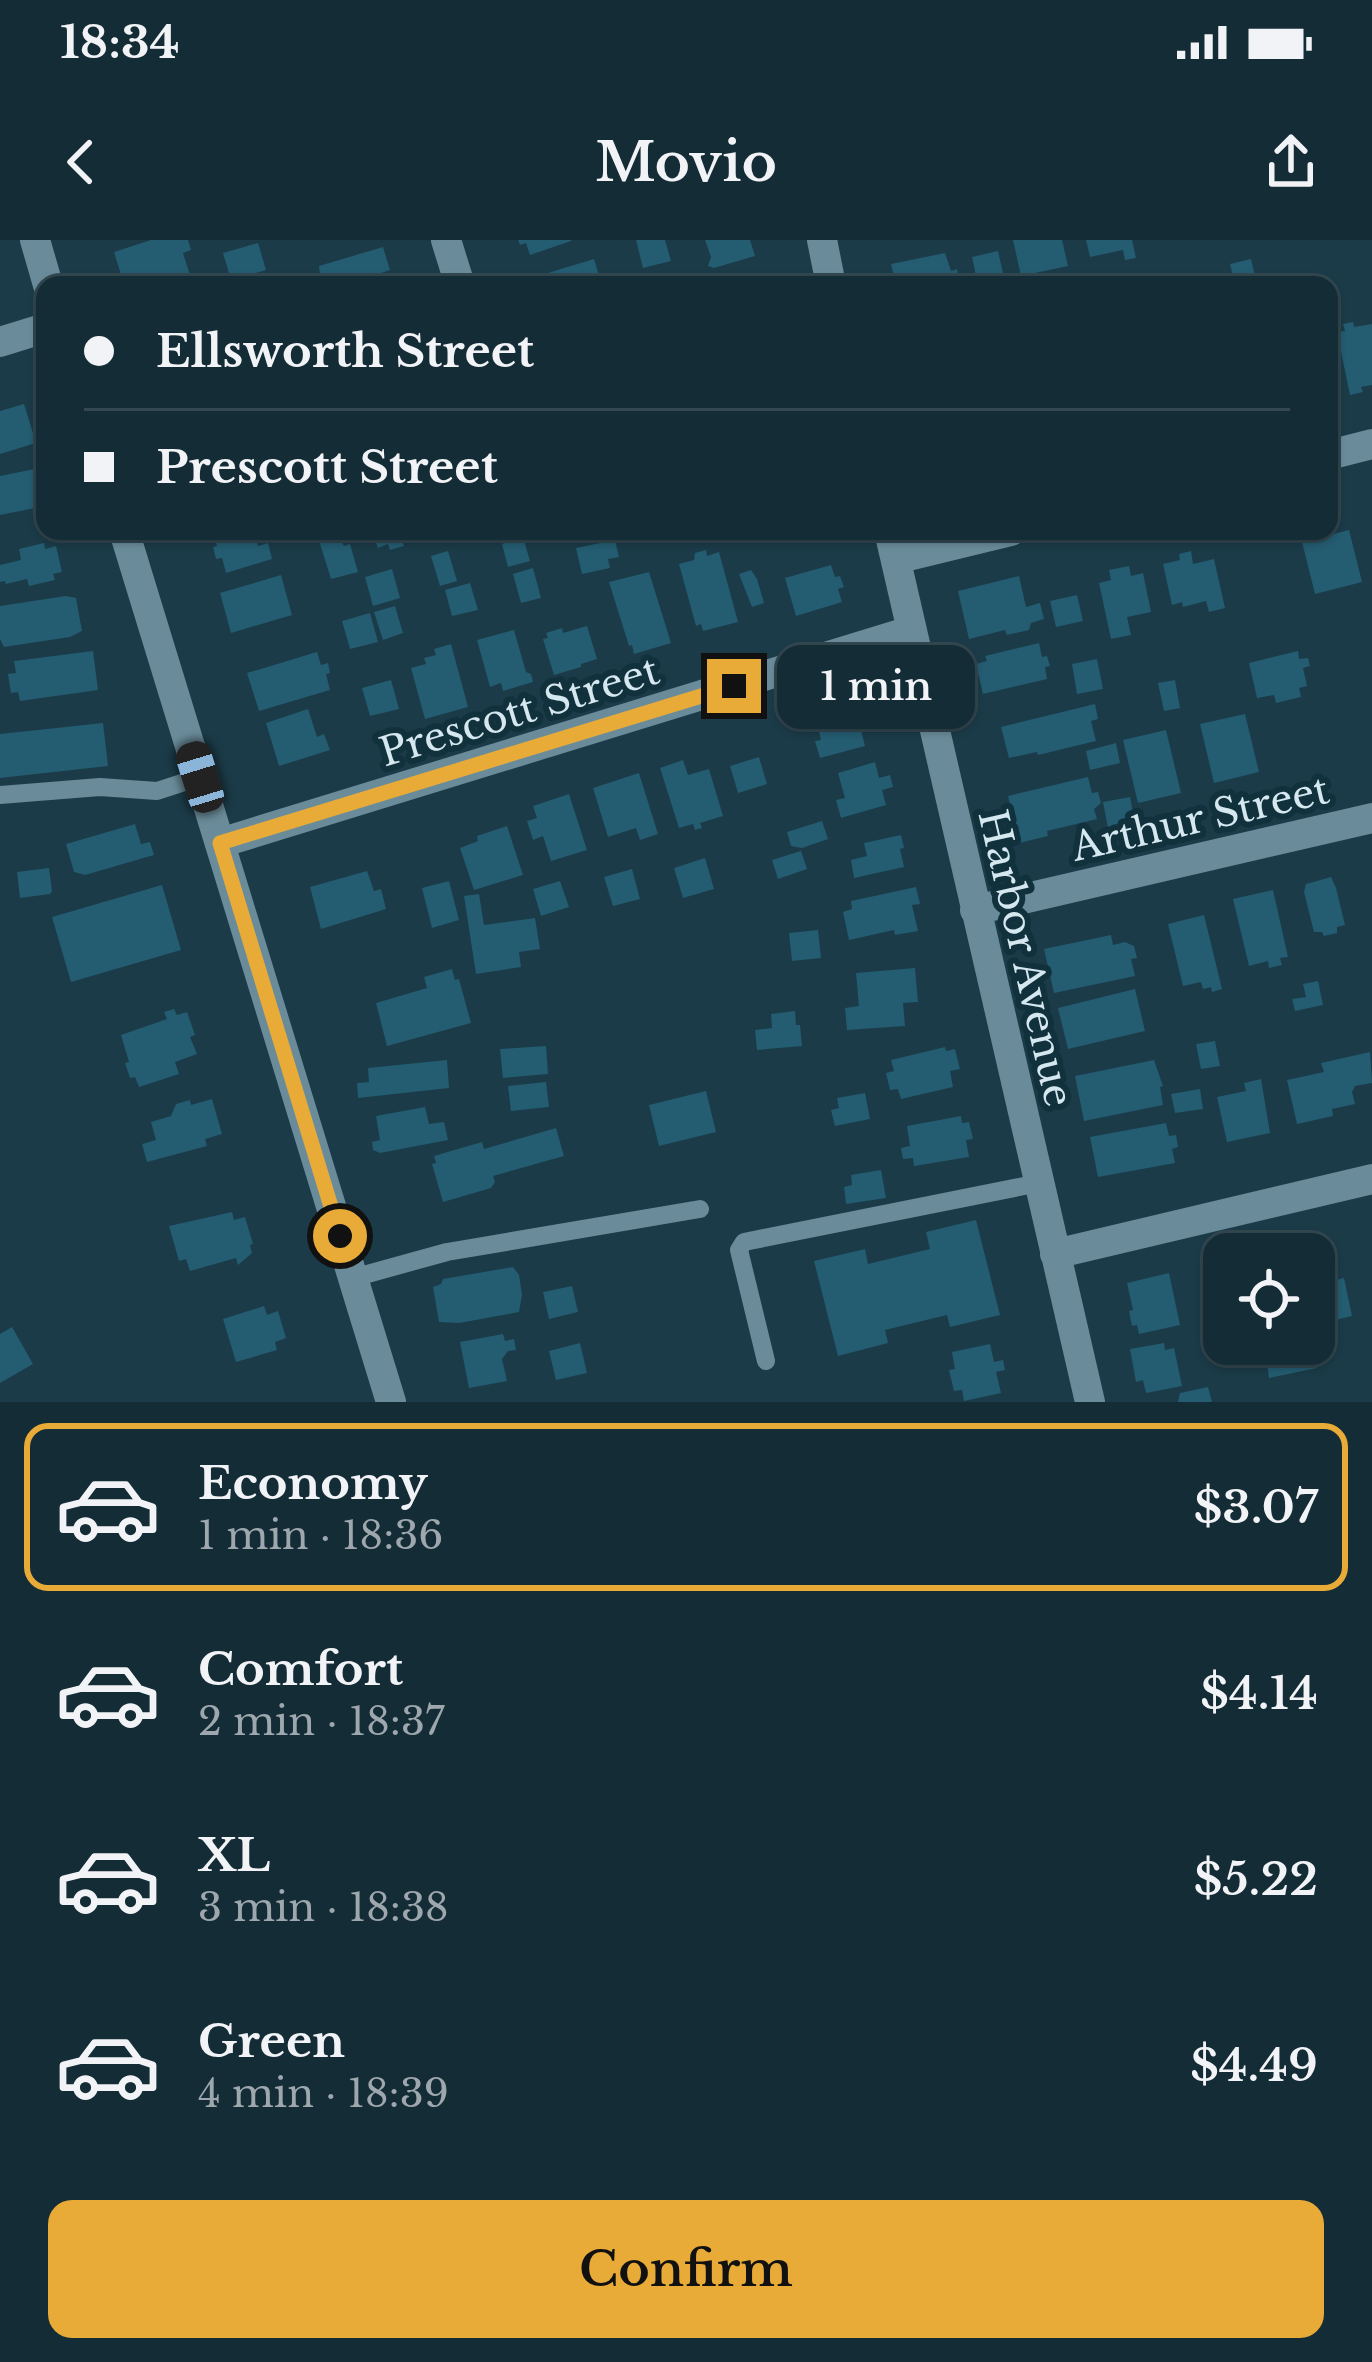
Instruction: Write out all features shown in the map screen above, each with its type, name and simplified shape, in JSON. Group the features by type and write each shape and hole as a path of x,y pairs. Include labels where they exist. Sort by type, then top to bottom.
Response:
{"street":[{"path":"35,240 46,276"},
{"path":"446,240 457,276"},
{"path":"822,240 828,276"},
{"path":"0,342 36,331"},
{"path":"1338,452 1372,444"},
{"path":"127,540 391,1402"},
{"path":"892,545 934,540"},
{"name":"Harbor Avenue","path":"892,545 1090,1402"},
{"name":"Prescott Street","path":"220,843 910,632"},
{"name":"Arthur Street","path":"975,910 1372,818"},
{"path":"1055,1254 1372,1179"}],"lane":[{"path":"0,795 100,787 157,791 200,777"},
{"path":"766,1361 740,1250 745,1242 1039,1183"},
{"path":"353,1278 447,1252 700,1209"}],"building":[{"path":"151,240 188,240 191,250 183,253 190,275 121,276 114,252"},
{"path":"518,240 571,241 530,255 526,243 520,245"},
{"path":"636,240 665,240 671,261 643,268"},
{"path":"705,240 750,240 755,256 714,268 708,266 711,257"},
{"path":"1013,240 1062,240 1068,266 1021,276"},
{"path":"1086,240 1132,240 1136,258 1125,260 1123,250 1090,257"},
{"path":"258,243 266,270 230,276 223,253"},
{"path":"383,247 390,270 382,276 317,276 319,266"},
{"path":"998,251 1004,276 976,276 972,257"},
{"path":"945,253 951,271 957,269 958,276 894,276 891,264"},
{"path":"594,259 599,276 538,276"},
{"path":"1251,259 1255,276 1233,276 1230,264"},
{"path":"1343,324 1372,324 1372,385 1350,395 1338,337 1338,332 1345,331"},
{"path":"24,404 36,443 0,454 0,411"},
{"path":"36,469 36,508 0,515 0,476"},
{"path":"1349,530 1362,582 1315,594 1302,542 1338,540 1338,533"},
{"path":"215,540 256,540 258,546 268,543 272,559 226,573 222,558 216,559 213,547"},
{"path":"319,540 347,540 342,542 350,544 358,572 331,579"},
{"path":"375,540 402,540 404,546 390,550 388,544 378,548"},
{"path":"524,540 530,561 508,567 502,544"},
{"path":"615,540 619,557 608,559 610,568 582,574 576,548"},
{"path":"44,543 45,549 56,546 62,572 53,574 55,580 29,586 27,579 0,582 0,565 21,560 19,549"},
{"path":"706,550 707,556 719,552 738,622 703,631 701,624 696,626 679,564"},
{"path":"448,551 457,581 440,586 431,556"},
{"path":"1191,551 1193,564 1214,559 1225,608 1209,612 1206,601 1172,605 1163,564"},
{"path":"831,565 844,587 838,589 842,602 796,616 785,578"},
{"path":"1129,566 1131,576 1143,573 1151,612 1127,617 1131,635 1111,639 1099,583 1111,580 1109,570"},
{"path":"533,568 541,598 521,603 513,574"},
{"path":"392,569 400,598 373,606 365,577"},
{"path":"751,570 764,603 752,607 739,574"},
{"path":"649,572 671,643 634,654 609,582"},
{"path":"281,575 292,615 231,633 220,593"},
{"path":"1019,576 1026,607 1040,603 1044,619 1031,623 1029,630 969,639 958,591"},
{"path":"470,583 478,610 452,616 445,590"},
{"path":"1077,595 1083,621 1056,627 1050,601"},
{"path":"76,598 82,631 4,647 0,606"},
{"path":"395,606 403,633 383,640 374,612"},
{"path":"370,613 378,642 350,649 342,621"},
{"path":"587,626 597,659 554,675 543,639 548,638 546,633"},
{"path":"514,630 533,682 503,691 501,683 490,687 477,640"},
{"path":"1039,643 1050,666 1045,667 1047,679 983,694 976,664 987,661 985,656"},
{"path":"451,644 468,707 425,719 411,668 426,664 424,658 436,655 434,649"},
{"path":"93,651 98,690 20,701 18,692 11,693 8,674 16,673 14,661"},
{"path":"1298,651 1299,659 1308,658 1310,666 1303,668 1307,686 1299,688 1301,697 1276,703 1274,695 1257,698 1249,663"},
{"path":"317,652 321,665 328,663 330,690 259,711 247,673"},
{"path":"1097,659 1103,689 1077,694 1072,664"},
{"path":"391,680 399,709 370,716 362,688"},
{"path":"1175,680 1180,708 1164,711 1158,683"},
{"path":"1095,704 1098,719 1091,721 1096,741 1009,758 1001,727"},
{"path":"308,709 317,737 324,734 330,750 279,766 266,723"},
{"path":"855,709 866,728 861,730 865,746 820,758 816,718"},
{"path":"1245,714 1259,772 1214,783 1200,724"},
{"path":"103,723 108,766 0,778 0,734"},
{"path":"1166,730 1181,793 1138,803 1123,740"},
{"path":"1116,743 1120,763 1090,770 1086,751"},
{"path":"759,757 767,784 738,793 730,766"},
{"path":"683,760 688,775 709,769 723,816 700,823 702,828 695,830 693,824 679,828 660,768"},
{"path":"875,762 879,778 890,775 893,787 882,790 886,805 841,818 836,800 845,798 838,773"},
{"path":"639,773 658,834 640,840 636,828 608,837 593,788"},
{"path":"1088,777 1101,803 1094,809 1097,819 1019,843 1008,796"},
{"path":"569,794 587,850 551,861 543,836 533,840 527,821 537,818 533,806"},
{"path":"1130,797 1135,823 1108,828 1103,802"},
{"path":"822,821 828,839 802,848 791,846 787,832"},
{"path":"135,824 141,844 150,842 154,855 85,875 74,872 66,844"},
{"path":"507,826 523,875 474,890 460,848 478,841 477,836"},
{"path":"901,835 904,867 854,878 851,860 867,856 864,843"},
{"path":"801,851 807,869 778,879 772,860"},
{"path":"705,858 714,889 683,898 674,868"},
{"path":"49,868 50,894 20,898 17,872"},
{"path":"632,869 640,899 613,906 604,877"},
{"path":"367,871 374,891 381,889 386,909 321,929 310,887"},
{"path":"1331,877 1345,925 1324,936 1314,932 1304,892 1306,884"},
{"path":"449,881 459,920 432,928 422,888"},
{"path":"560,881 569,907 541,916 533,889"},
{"path":"162,885 181,950 71,982 52,917"},
{"path":"916,887 920,904 912,905 918,931 895,935 894,930 849,940 843,912 852,909 851,901"},
{"path":"1273,890 1288,957 1280,958 1282,965 1269,968 1268,961 1249,966 1233,899"},
{"path":"479,894 484,925 535,918 540,949 519,952 521,967 476,974 464,896"},
{"path":"1204,915 1222,989 1212,992 1211,987 1203,989 1201,982 1183,986 1168,924"},
{"path":"818,930 821,958 792,961 789,933"},
{"path":"1111,935 1113,945 1134,946 1135,976 1054,993 1044,949"},
{"path":"915,968 918,1002 903,1003 905,1026 847,1030 845,1008 859,1006 856,973"},
{"path":"452,969 471,1023 387,1046 376,1003 427,988 424,977"},
{"path":"1318,981 1323,1005 1295,1011 1292,999 1306,997 1303,984"},
{"path":"1135,989 1145,1031 1068,1049 1058,1008"},
{"path":"174,1009 177,1015 187,1012 197,1054 175,1062 179,1074 139,1087 135,1077 130,1078 121,1035 167,1019 164,1012"},
{"path":"795,1011 802,1046 757,1050 755,1030 772,1028 771,1014"},
{"path":"1215,1041 1220,1066 1201,1069 1196,1044"},
{"path":"546,1046 548,1074 503,1078 500,1049"},
{"path":"945,1047 946,1051 955,1049 960,1069 950,1071 953,1087 901,1099 898,1089 890,1090 886,1073 894,1071 891,1060"},
{"path":"1370,1052 1372,1083 1355,1086 1355,1104 1332,1109 1333,1116 1297,1124 1287,1080 1324,1072 1321,1063"},
{"path":"447,1060 449,1088 358,1098 357,1083 369,1082 368,1068"},
{"path":"1154,1060 1163,1086 1163,1105 1084,1121 1075,1076"},
{"path":"1261,1079 1270,1133 1227,1142 1217,1097 1246,1091 1244,1083"},
{"path":"546,1082 549,1107 511,1111 508,1086"},
{"path":"1200,1089 1203,1109 1175,1113 1171,1094"},
{"path":"706,1091 716,1132 659,1146 649,1105"},
{"path":"865,1093 870,1119 835,1126 831,1110 839,1108 837,1098"},
{"path":"212,1099 222,1134 205,1139 207,1146 147,1162 142,1144 156,1140 151,1122 171,1116 176,1104"},
{"path":"425,1107 429,1124 444,1122 448,1140 380,1153 373,1150 372,1142 380,1140 376,1116"},
{"path":"961,1116 962,1123 969,1122 973,1139 966,1140 969,1157 914,1166 913,1158 903,1159 901,1148 910,1146 907,1126"},
{"path":"1166,1123 1169,1136 1176,1135 1175,1163 1098,1177 1090,1137"},
{"path":"556,1128 564,1156 493,1176 491,1188 443,1202 434,1156 482,1142 484,1149"},
{"path":"881,1170 886,1198 846,1204 844,1187 852,1185 851,1175"},
{"path":"232,1212 234,1220 245,1217 252,1253 238,1265 236,1258 190,1271 186,1259 179,1261 169,1226"},
{"path":"976,1220 1000,1315 950,1327 947,1315 885,1330 888,1343 838,1356 814,1261 865,1249 868,1264 930,1249 926,1232"},
{"path":"513,1267 522,1295 519,1312 439,1322 433,1287 443,1279"},
{"path":"1169,1273 1180,1325 1139,1334 1137,1325 1132,1326 1127,1283"},
{"path":"1344,1278 1352,1316 1335,1320 1335,1280"},
{"path":"572,1286 578,1312 549,1319 543,1292"},
{"path":"264,1306 267,1315 278,1311 286,1338 275,1342 277,1350 236,1362 223,1319"},
{"path":"12,1327 33,1364 0,1383 0,1334"},
{"path":"503,1334 505,1341 514,1339 516,1350 502,1359 507,1381 469,1388 460,1342"},
{"path":"580,1343 587,1373 556,1380 549,1351"},
{"path":"1164,1343 1165,1350 1174,1348 1182,1386 1146,1393 1143,1380 1136,1382 1130,1349"},
{"path":"990,1344 994,1362 1003,1360 1005,1370 996,1372 1001,1393 964,1401 962,1390 954,1391 949,1370 955,1369 952,1352"},
{"path":"1267,1365 1317,1368 1269,1378"},
{"path":"1208,1387 1212,1402 1178,1402 1180,1393"}],"route":[{"path":"340,1236 220,843 734,686"}]}
